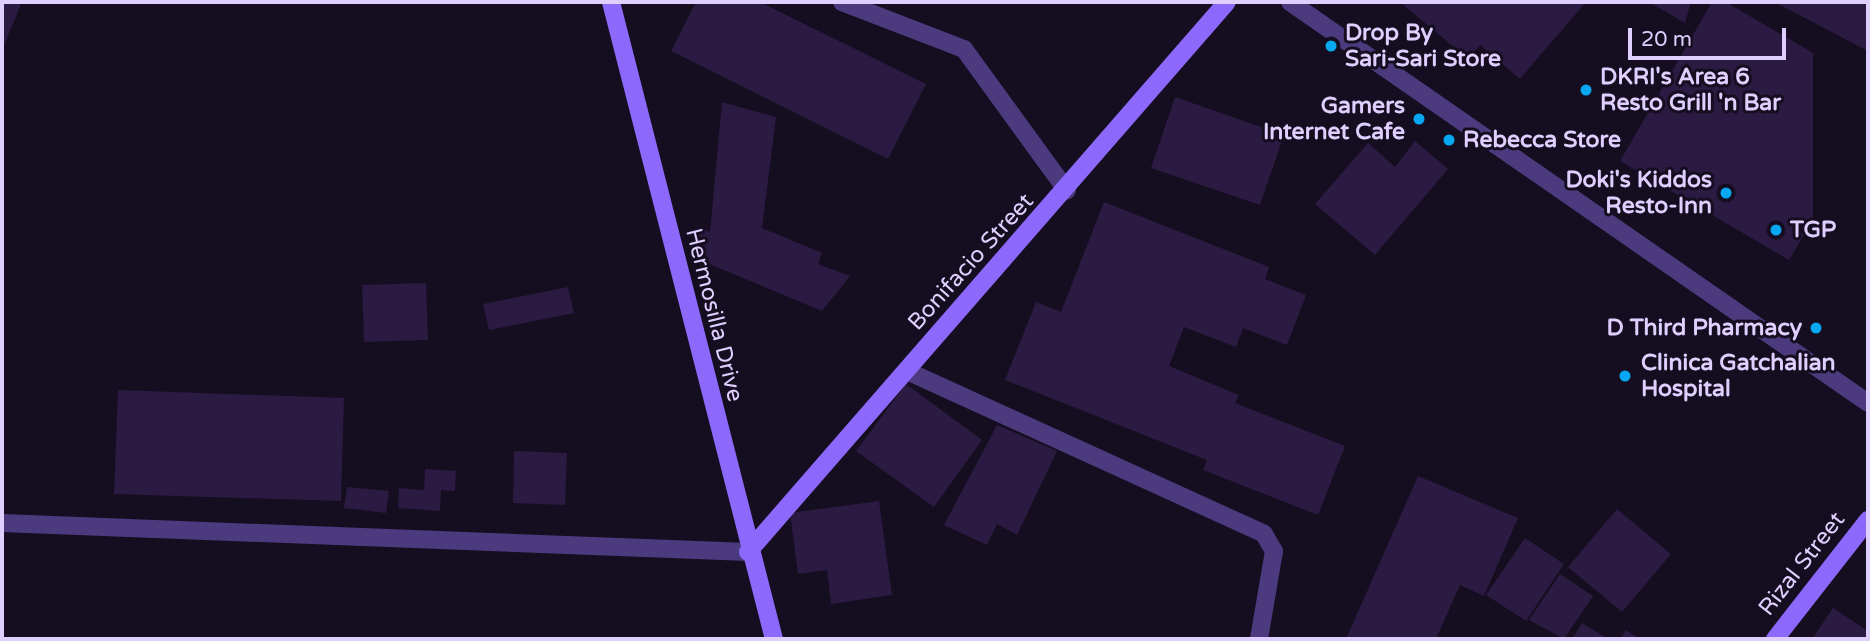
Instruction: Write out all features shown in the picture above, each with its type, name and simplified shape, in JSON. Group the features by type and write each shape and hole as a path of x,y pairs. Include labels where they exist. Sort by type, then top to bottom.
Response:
{"street":[{"name":"Hermosilla Drive","path":"611,2 748,552 774,639"},
{"path":"842,2 964,49 1067,191"},
{"name":"Bonifacio Street","path":"748,552 1067,191 1227,2"},
{"path":"1290,2 1868,403"},
{"path":"906,371 1264,534 1274,551 1259,639"},
{"name":"Rizal Street","path":"1775,639 1868,520"},
{"path":"2,523 748,552"}],"building":[{"path":"2,2 22,2 2,50"},
{"path":"696,2 760,2 926,84 888,159 671,51"},
{"path":"1400,2 1586,2 1520,79 1480,45 1468,59"},
{"path":"1649,2 1691,2 1685,23"},
{"path":"1712,2 1726,2 1813,53 1813,220 1789,260 1620,161"},
{"path":"1774,2 1868,2 1868,51"},
{"path":"1175,97 1284,135 1260,205 1151,168"},
{"path":"722,102 776,117 762,228 822,253 818,264 850,276 822,311 707,263 696,226 710,232"},
{"path":"1415,141 1448,169 1375,255 1315,204 1368,143 1395,167"},
{"path":"1104,202 1269,267 1265,279 1306,295 1287,345 1243,328 1236,347 1184,327 1169,366 1239,395 1235,403 1345,446 1318,515 1203,470 1207,460 1005,380 1036,302 1061,312"},
{"path":"426,283 428,340 364,342 362,285"},
{"path":"568,287 574,313 489,330 483,304"},
{"path":"906,384 982,440 934,507 856,451"},
{"path":"118,390 344,398 341,501 114,494"},
{"path":"997,425 1057,451 1017,535 997,524 987,545 944,525"},
{"path":"514,451 567,453 565,505 513,503"},
{"path":"425,469 456,471 455,491 441,490 440,511 398,508 399,488 424,490"},
{"path":"1418,476 1518,518 1484,596 1460,585 1436,639 1346,639"},
{"path":"347,487 389,491 386,513 344,508"},
{"path":"879,501 892,595 831,604 827,570 798,574 790,513"},
{"path":"1617,509 1671,554 1622,612 1568,567"},
{"path":"1525,538 1564,564 1526,621 1486,595"},
{"path":"1560,574 1593,596 1564,639 1529,620"},
{"path":"1833,608 1868,631 1868,639 1812,639"},
{"path":"1582,623 1608,639 1572,639"},
{"path":"1626,630 1640,639 1620,639"}],"place":[{"name":"Drop By Sari-Sari Store","path":"1331,46"},
{"name":"DKRI's Area 6 Resto Grill 'n Bar","path":"1586,90"},
{"name":"Gamers Internet Cafe","path":"1419,119"},
{"name":"Rebecca Store","path":"1449,140"},
{"name":"Doki's Kiddos Resto-Inn","path":"1726,193"},
{"name":"TGP","path":"1776,230"},
{"name":"D Third Pharmacy","path":"1816,328"},
{"name":"Clinica Gatchalian Hospital","path":"1625,376"}]}
